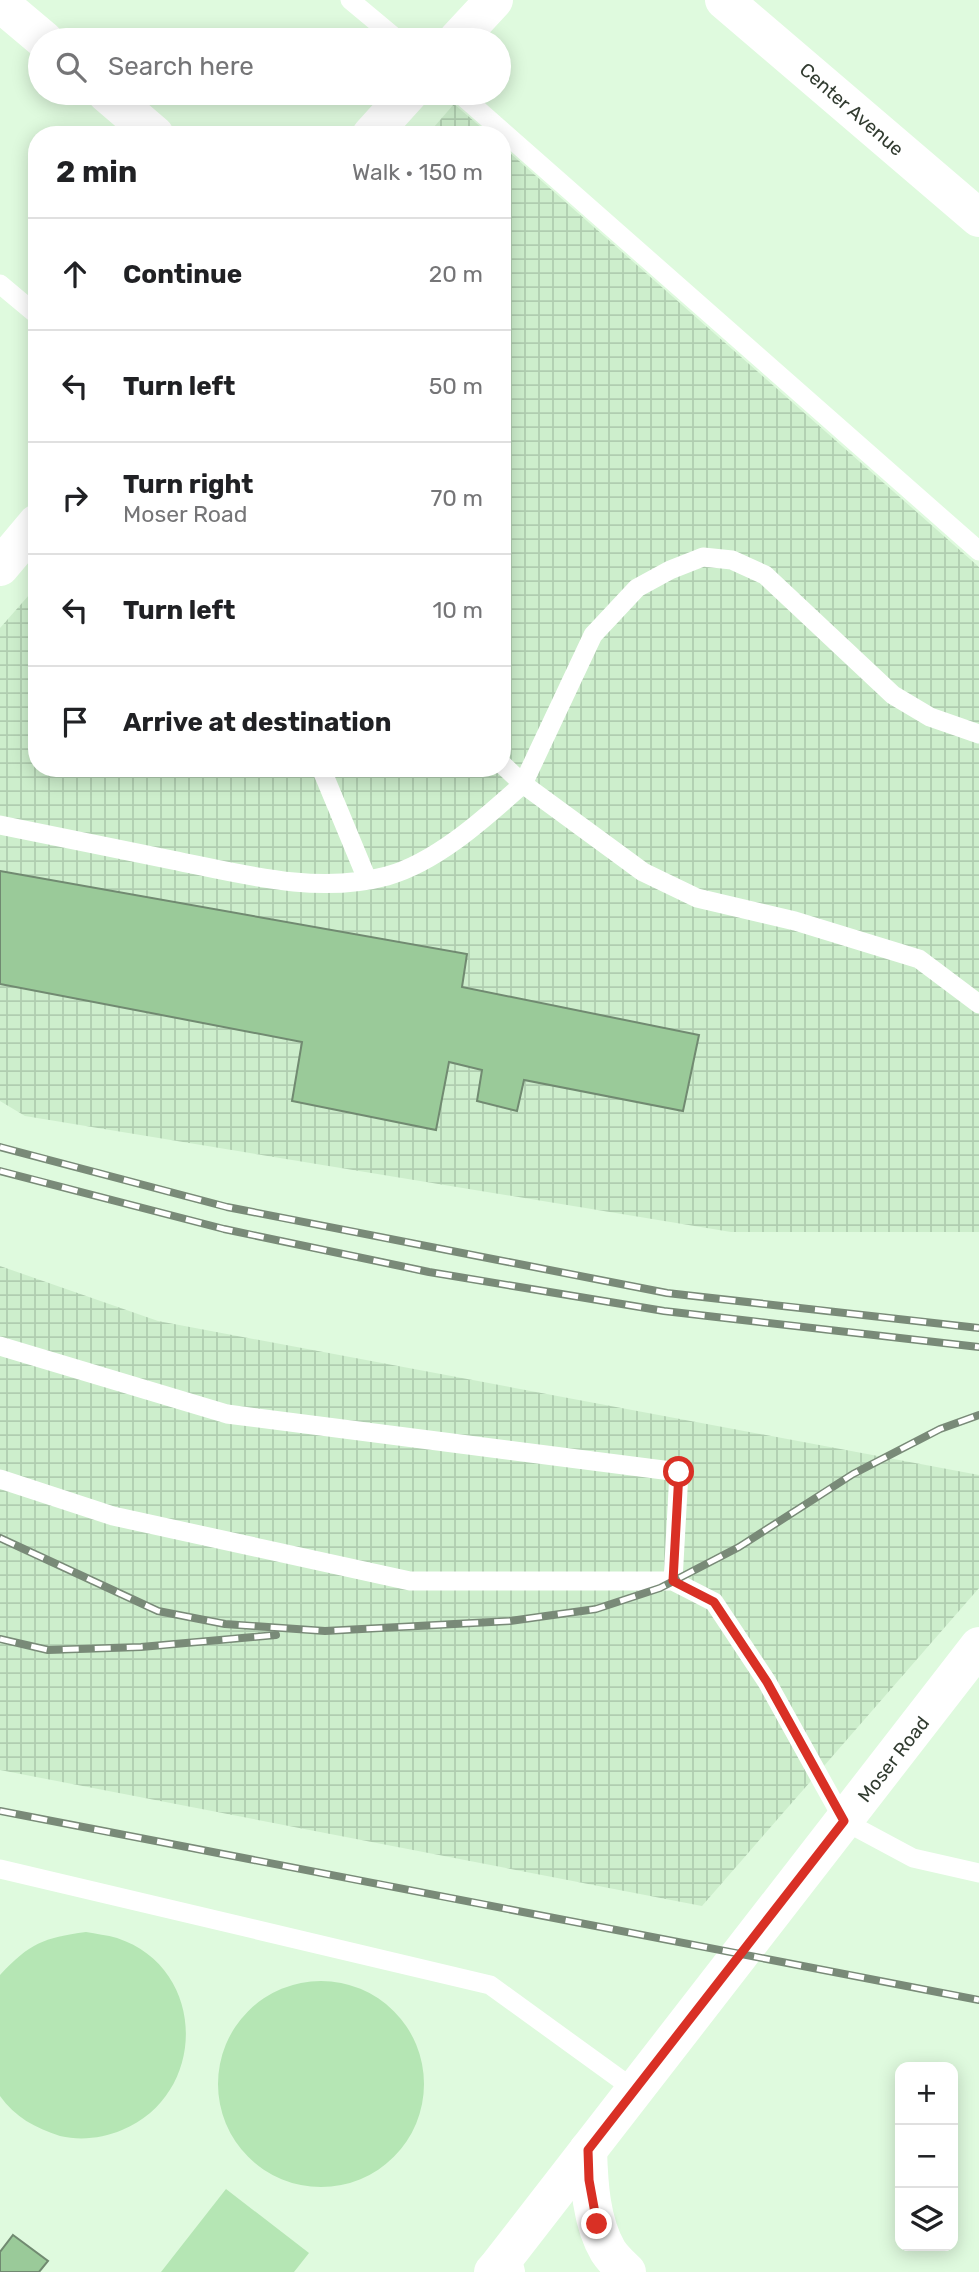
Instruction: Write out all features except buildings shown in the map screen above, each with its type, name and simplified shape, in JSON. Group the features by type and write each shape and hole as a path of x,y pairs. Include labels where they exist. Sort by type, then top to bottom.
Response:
{"street":[{"path":"468,28 494,0"},
{"name":"Center Avenue","path":"724,0 979,218"},
{"path":"0,3 30,28"},
{"path":"120,105 144,126"},
{"path":"379,126 398,105"},
{"path":"0,567 28,534"},
{"name":"Moser Road","path":"498,2271 588,2150 979,1646"},
{"path":"588,2150 589,2180 597,2224 609,2252 627,2272"}],"lane":[{"path":"350,0 384,28"},
{"path":"473,105 496,126"},
{"path":"511,139 979,551"},
{"path":"0,284 28,307"},
{"path":"0,825 276,880 345,883 388,875 428,859 488,816 523,785 593,635 637,588 670,570 703,557 732,561 765,575 893,695 930,717 979,734"},
{"path":"511,773 523,785 643,872 698,898 795,921 919,959 979,1004"},
{"path":"325,777 367,879"},
{"path":"0,1346 227,1414 679,1472 673,1581"},
{"path":"0,1479 113,1516 410,1581 673,1581 714,1602 767,1682 844,1821 913,1858 979,1872"},
{"path":"0,1869 490,1985 635,2090"}],"shaded area":[{"path":"455,105 480,126 435,126"},
{"path":"511,154 979,567 979,1232 731,1232 25,1116 0,1101 0,628 28,596 28,777 511,777"},
{"path":"0,1266 158,1321 979,1475 979,1588 702,1906 0,1770"},
{"path":"86,1932 117,1938 147,1953 168,1976 181,2003 186,2032 182,2062 170,2089 150,2113 115,2133 76,2138 60,2136 34,2125 19,2116 0,2096 0,1975 38,1944"},
{"path":"321,1981 361,1989 394,2011 416,2044 424,2084 416,2124 394,2157 361,2179 321,2187 281,2179 248,2157 226,2124 218,2084 226,2044 248,2011 281,1989"},
{"path":"226,2189 309,2253 294,2272 161,2272"}],"railway":[{"path":"0,1147 227,1207 667,1293 979,1328"},
{"path":"0,1171 224,1229 429,1272 664,1311 979,1347"},
{"path":"0,1538 158,1611 225,1624 325,1631 510,1621 596,1609 660,1588 739,1547 853,1474 940,1429 979,1415"},
{"path":"0,1639 48,1650 141,1647 276,1635"},
{"path":"0,1811 979,2000"}],"route":[{"path":"597,2224 589,2180 588,2150 844,1821 767,1682 714,1602 673,1581 679,1472"}]}
